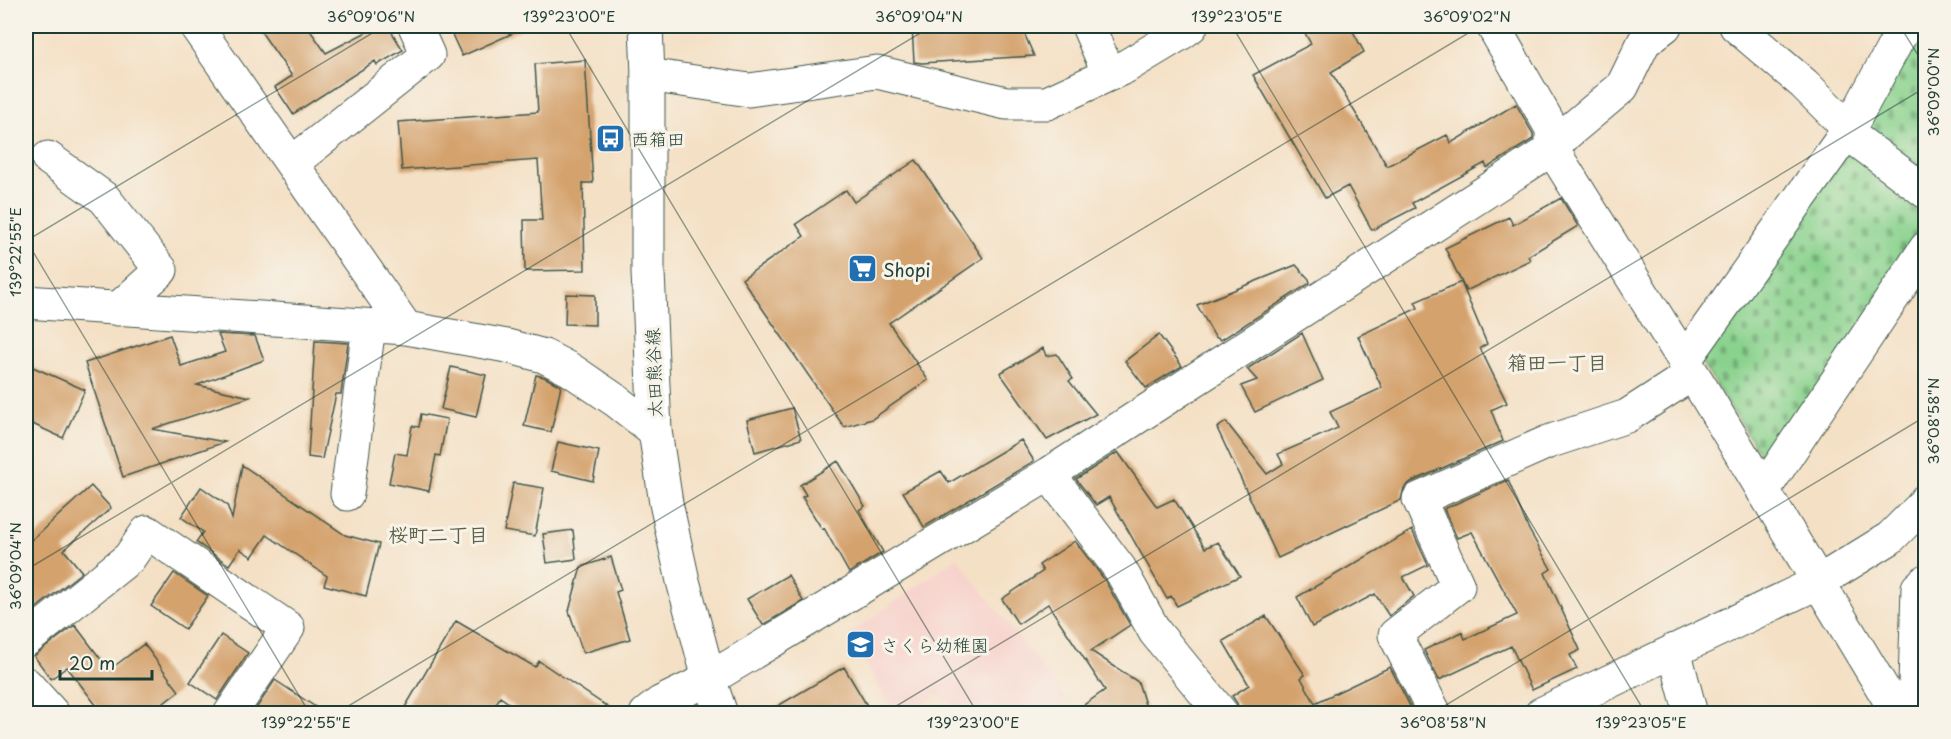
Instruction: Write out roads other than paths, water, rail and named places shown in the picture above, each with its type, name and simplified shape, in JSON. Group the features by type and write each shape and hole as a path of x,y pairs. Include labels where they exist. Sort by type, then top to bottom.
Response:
{"street":[{"path":"196,26 406,328"},
{"path":"292,163 428,55 415,26"},
{"name":"太田熊谷線","path":"646,26 648,272 655,431 666,503 683,581 709,679 721,714"},
{"path":"1088,26 1110,74"},
{"path":"648,75 749,90 877,72 1006,103 1047,103 1125,67 1159,35 1191,26"},
{"path":"1493,26 1552,129 1552,148 1898,714"},
{"path":"646,714 660,703 709,679 1049,474 1552,148 1622,87 1644,42 1665,26"},
{"path":"1736,26 1804,84 1858,141 1926,192"},
{"path":"1434,714 1395,635 1458,586 1419,499 1548,442 1627,416 1688,368 1849,129 1905,26"},
{"path":"48,158 104,198 162,270 118,309"},
{"path":"1763,491 1926,248"},
{"path":"26,302 406,328 507,346 544,356 579,376 655,431"},
{"path":"347,494 369,326"},
{"path":"1049,474 1120,569 1155,632 1222,714"},
{"path":"1541,714 1817,583 1890,538 1926,500"},
{"path":"26,640 129,558 147,532 288,628 230,714"},
{"path":"1914,714 1918,588 1926,581"},
{"path":"1674,650 1691,714"},
{"path":"26,684 53,714"}],"place":[{"name":"西箱田","path":"610,138"},
{"name":"Shopi","path":"862,269"},
{"name":"さくら幼稚園","path":"860,644"}],"district":[{"name":"箱田一丁目","path":"1557,362"},
{"name":"桜町二丁目","path":"438,534"}]}
